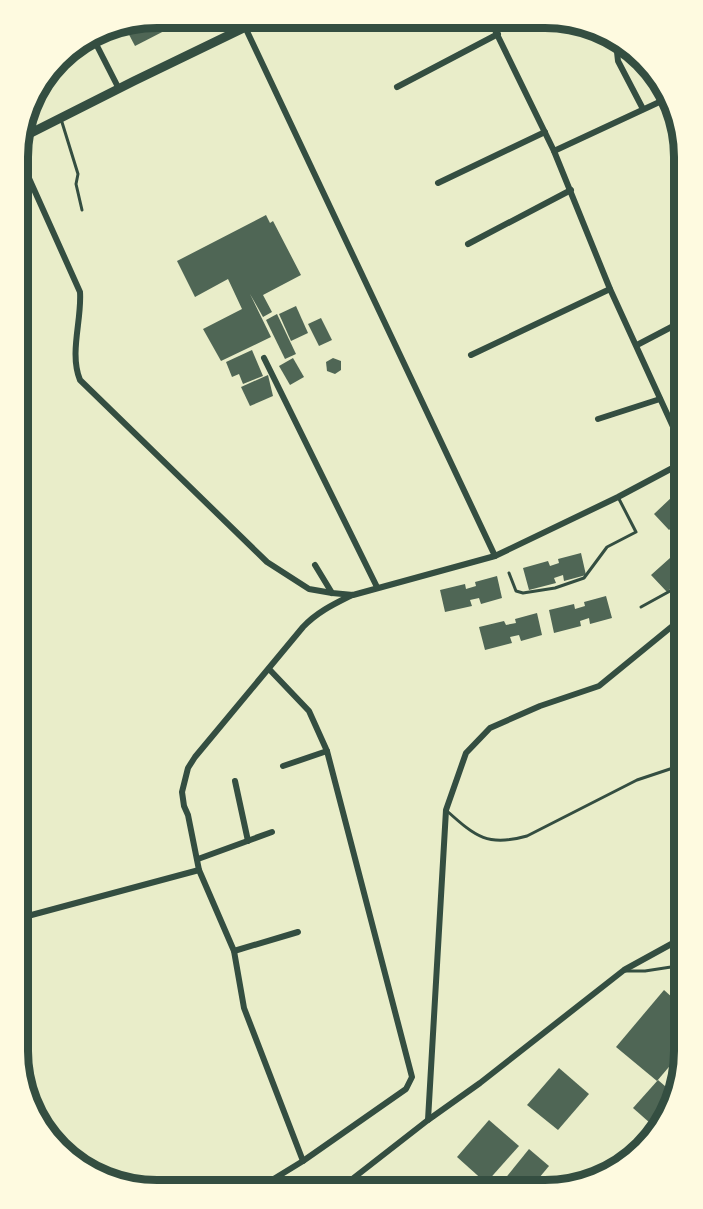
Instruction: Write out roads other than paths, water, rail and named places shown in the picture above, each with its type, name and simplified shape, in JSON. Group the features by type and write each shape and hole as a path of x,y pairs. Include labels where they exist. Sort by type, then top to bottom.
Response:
{"main road":[{"path":"31,134 243,28"}],"street":[{"path":"245,28 495,556"},
{"path":"495,28 572,190 610,289 674,429"},
{"path":"396,87 498,34"},
{"path":"96,44 119,88"},
{"path":"616,52 618,61 644,109"},
{"path":"554,151 661,101"},
{"path":"438,183 545,132"},
{"path":"28,176 80,292 81,306 75,362 80,380 267,562 309,589 352,595"},
{"path":"468,244 572,190"},
{"path":"471,355 610,289"},
{"path":"637,345 674,326"},
{"path":"264,358 377,587"},
{"path":"598,419 660,399"},
{"path":"303,1161 244,1008 234,951 199,870 182,792 188,768 202,747 313,617 352,595 495,556 618,497 674,467"},
{"path":"315,565 332,593"},
{"path":"428,1120 446,810 466,753 490,728 540,706 599,686 674,625"},
{"path":"269,669 309,711 327,751 412,1077 406,1089 272,1180"},
{"path":"284,766 327,751"},
{"path":"235,781 248,841"},
{"path":"198,859 272,832"},
{"path":"28,916 199,870"},
{"path":"234,951 298,932"},
{"path":"351,1180 624,970 674,943"}],"lane":[{"path":"61,119 78,174 76,184 82,210"},
{"path":"509,573 516,591 523,593 555,588 585,578 607,547 636,532 618,497"},
{"path":"641,606 674,589"},
{"path":"446,810 466,828 483,838 498,842 509,841 527,836 637,780 674,768"},
{"path":"624,970 645,971 674,967"}]}
